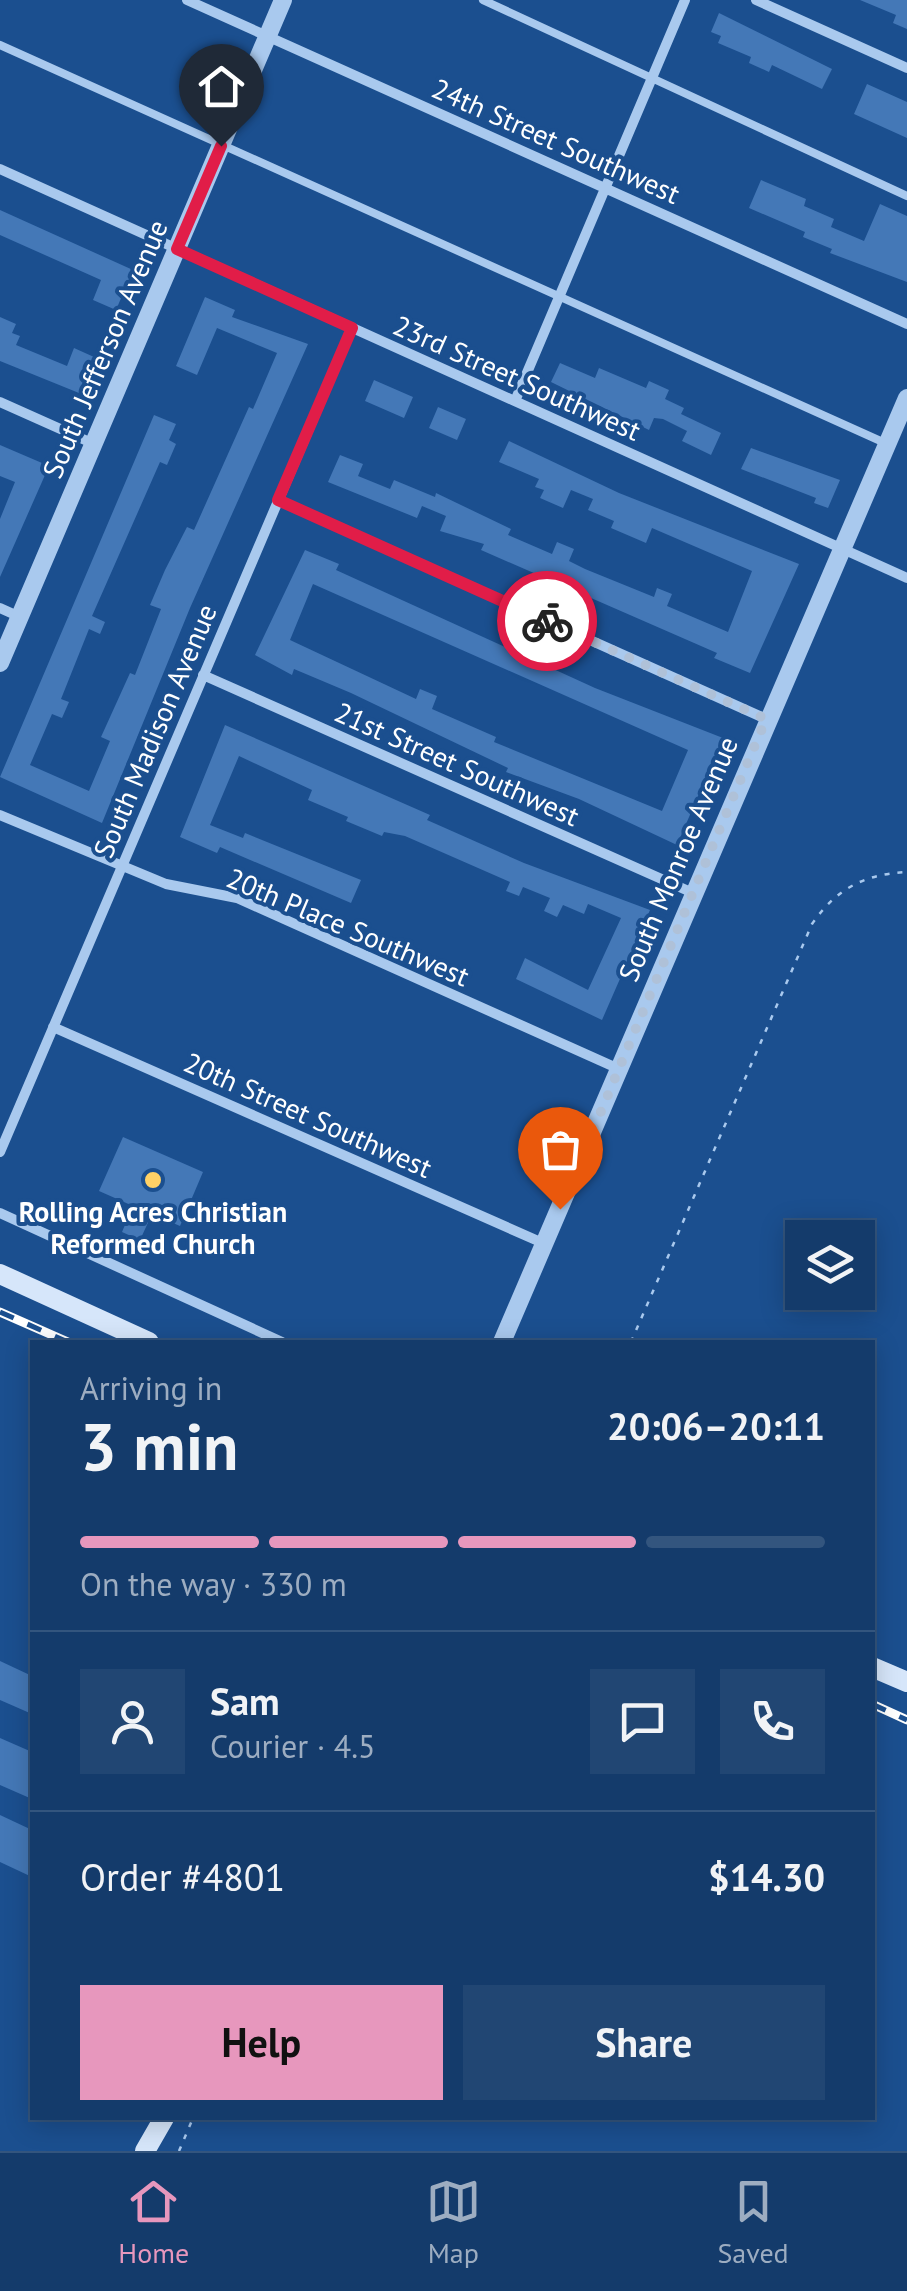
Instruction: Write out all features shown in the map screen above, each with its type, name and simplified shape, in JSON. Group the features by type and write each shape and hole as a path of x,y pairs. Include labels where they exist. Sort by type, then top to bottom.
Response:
{"main road":[{"path":"0,1274 145,1340"},
{"path":"875,1667 907,1682"},
{"path":"145,2151 163,2120"}],"street":[{"name":"24th Street Southwest","path":"188,0 907,324"},
{"name":"South Jefferson Avenue","path":"0,664 283,0"},
{"path":"515,401 685,0"},
{"path":"756,0 907,68"},
{"name":"23rd Street Southwest","path":"0,169 907,578"},
{"name":"South Madison Avenue","path":"0,1152 352,328"},
{"name":"South Monroe Avenue","path":"503,1340 766,719 907,398"},
{"path":"0,402 94,444"},
{"path":"278,500 766,719"},
{"path":"0,608 20,617"},
{"name":"21st Street Southwest","path":"203,675 693,893"},
{"name":"20th Place Southwest","path":"0,814 166,884 237,898 619,1069"},
{"name":"20th Street Southwest","path":"53,1027 545,1244"},
{"path":"0,1213 278,1340"}],"lane":[{"path":"483,0 907,196"},
{"path":"0,45 887,444"}],"path":[{"path":"632,1340 812,924 828,900 855,881 907,872"},
{"path":"179,2151 192,2120"}],"building":[{"path":"860,0 907,0 907,29 893,23 896,15"},
{"path":"719,13 832,69 822,89 772,65 769,72 749,63 751,57 718,43 721,36 711,32"},
{"path":"867,84 907,102 907,138 854,114"},
{"path":"761,180 806,199 804,206 834,219 831,227 864,241 880,204 907,216 907,282 830,253 832,249 803,237 805,232 749,208"},
{"path":"0,210 133,270 116,310 93,300 101,280 0,235"},
{"path":"205,297 235,310 232,317 308,344 190,608 102,823 0,777 154,415 176,424 169,440 176,444 167,465 160,462 92,616 105,622 100,634 89,629 61,699 69,702 62,718 52,714 30,765 89,791 110,741 101,737 130,673 135,675 161,609 150,605 165,570 187,527 194,530 277,353 217,328 197,375 176,366"},
{"path":"0,317 16,324 12,333 20,336 16,345 67,366 74,348 94,357 79,393 0,361"},
{"path":"560,363 595,378 599,368 646,388 649,381 669,390 665,399 684,408 681,414 721,433 711,455 682,441 687,431 663,419 654,418 649,430 551,382"},
{"path":"374,380 413,397 404,418 365,401"},
{"path":"438,407 466,419 457,440 429,428"},
{"path":"509,441 619,493 799,564 750,673 714,658 717,653 481,550 484,544 440,531 446,516 422,506 417,518 328,482 340,455 363,464 358,476 390,489 394,480 435,497 436,493 511,529 508,535 552,554 557,542 574,549 569,561 654,597 657,588 672,594 667,606 728,632 752,571 652,528 646,543 611,528 614,521 588,510 593,499 571,490 563,508 540,498 544,490 535,487 539,479 499,462"},
{"path":"0,445 49,466 0,577 0,519 15,482 0,476"},
{"path":"751,448 840,480 828,508 814,503 816,498 741,469"},
{"path":"305,550 339,564 336,570 595,688 723,738 677,845 579,799 506,772 508,768 351,693 294,669 292,675 255,655","holes":["313,584 688,750 662,811 494,742 496,737 432,709 437,696 420,689 416,699 290,640"]},
{"path":"225,725 430,815 427,820 524,863 650,910 602,1020 516,979 525,958 588,990 621,918 588,904 584,914 563,905 557,917 544,911 550,898 523,887 519,896 506,891 510,882 405,836 384,832 382,836 346,821 348,817 308,800 312,790 239,756 210,825 243,838 245,833 361,880 351,903 220,847 217,853 180,837"},
{"path":"123,1137 203,1172 180,1226 152,1214 140,1240 122,1232 133,1206 99,1191"},
{"path":"0,1661 30,1675 30,1713 0,1700"},
{"path":"0,1738 30,1751 30,1798 0,1785"},
{"path":"0,1815 30,1829 30,1876 0,1862"}],"railway":[{"path":"0,1312 63,1340"},
{"path":"875,1705 907,1720"}],"way so far":[{"path":"547,621 766,719 560,1209"}],"place":[{"name":"Rolling Acres Christian Reformed Church","path":"153,1180"}],"route":[{"path":"221,146 177,249 352,328 278,500 547,621"}]}
